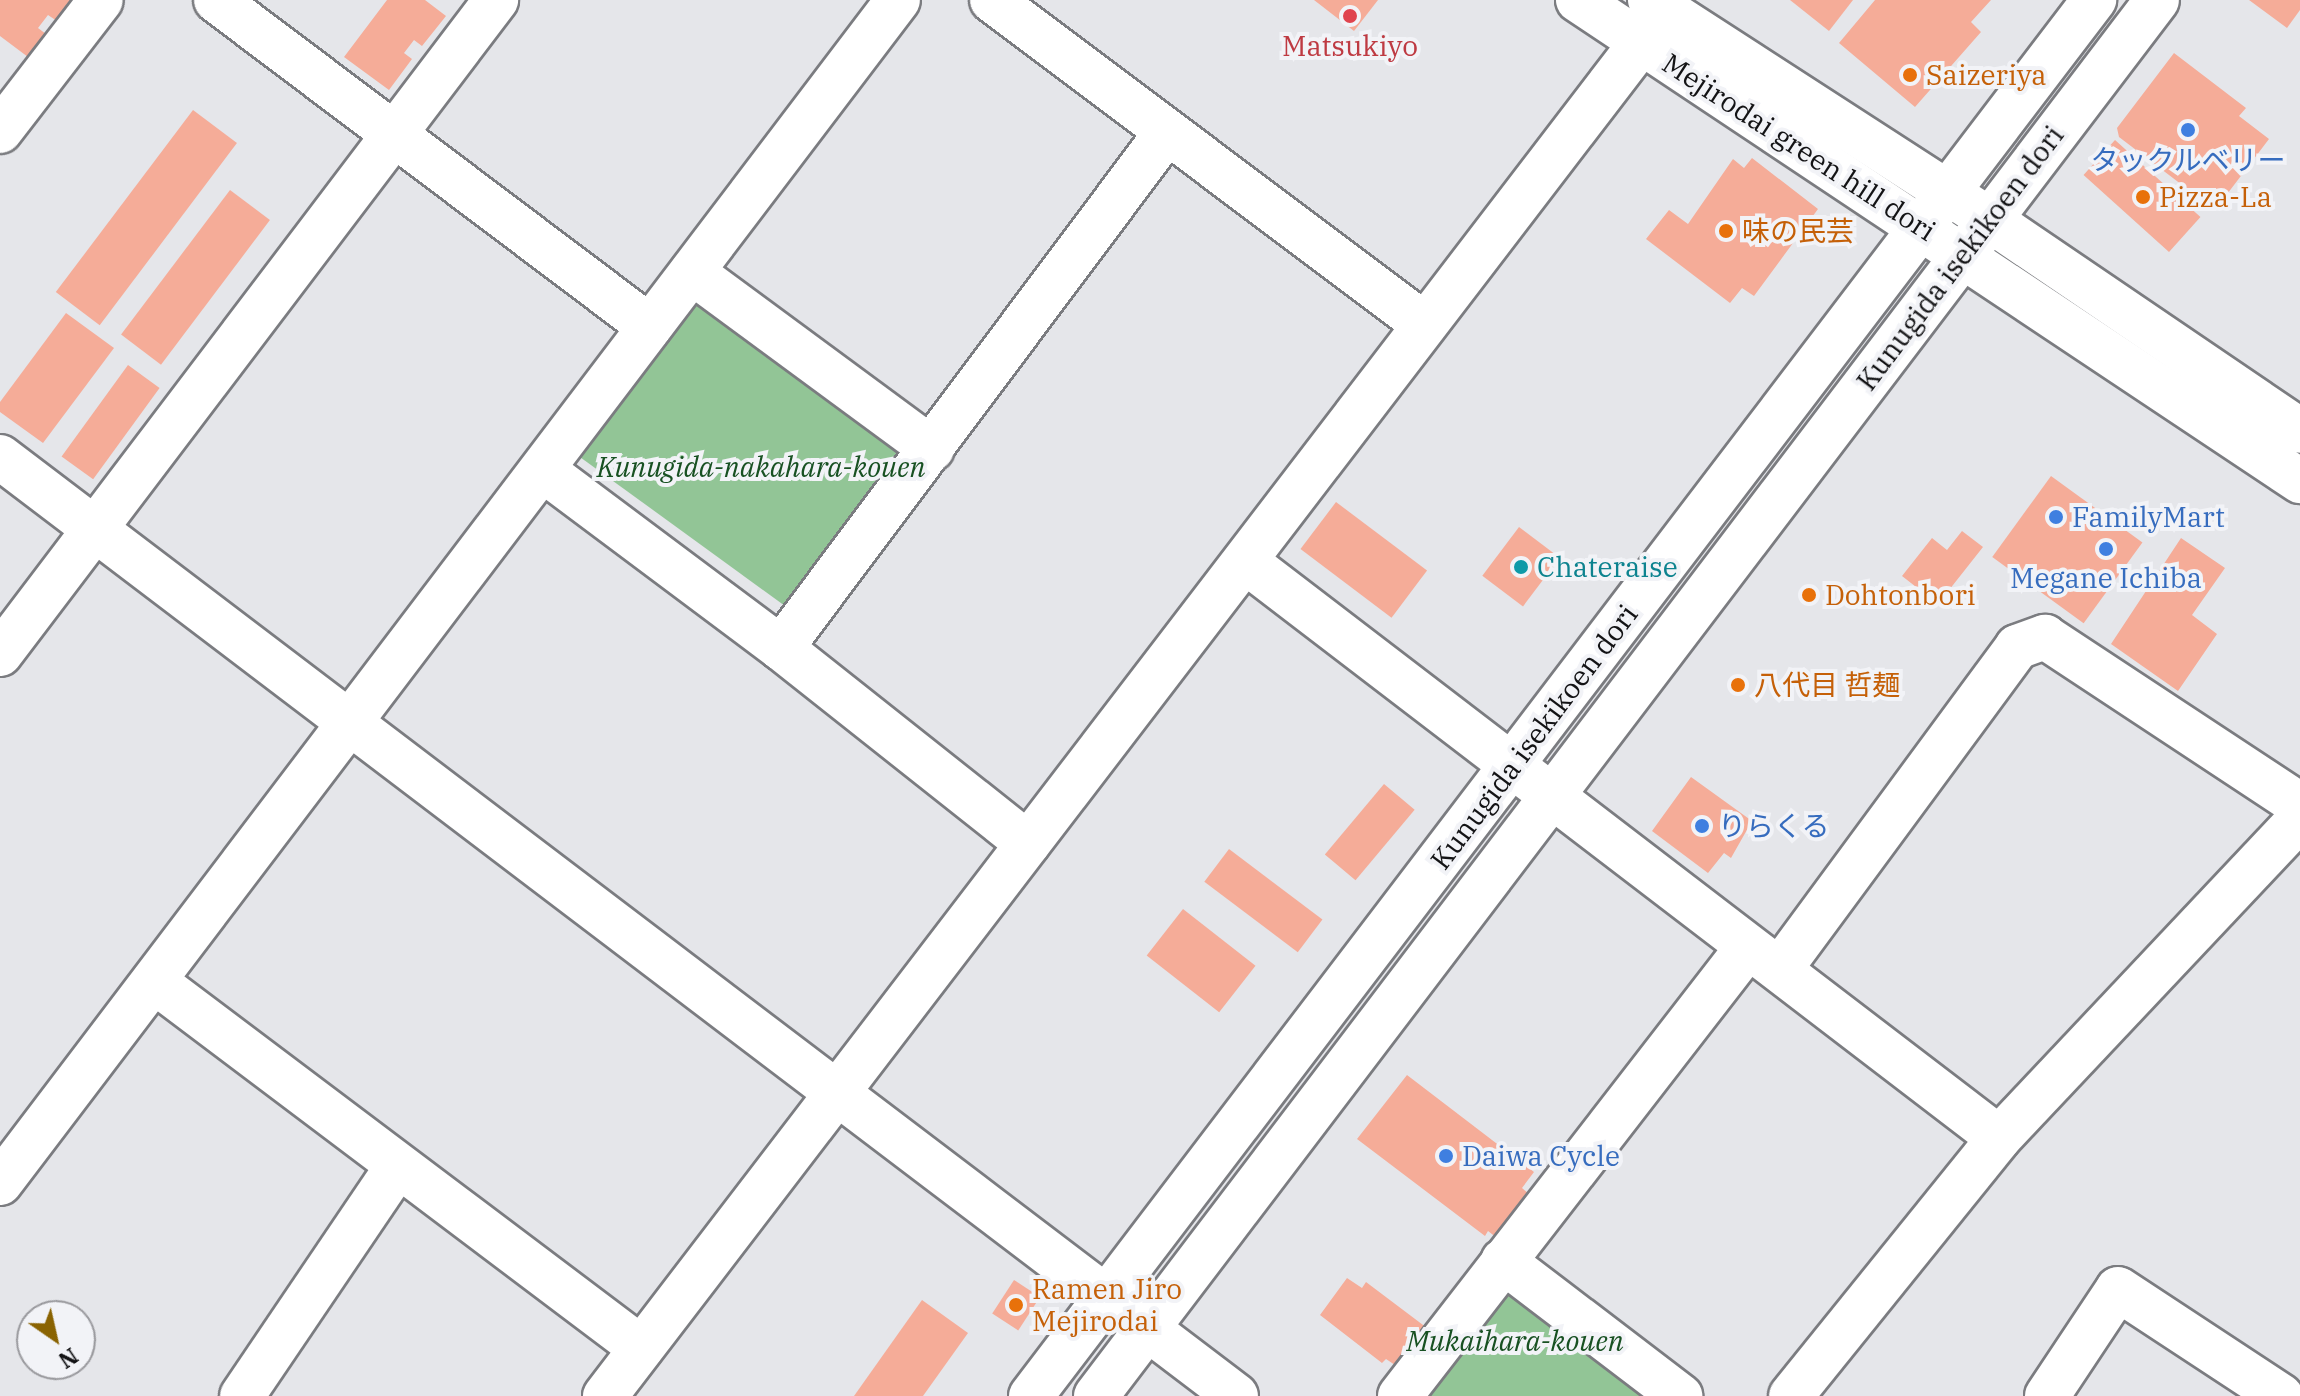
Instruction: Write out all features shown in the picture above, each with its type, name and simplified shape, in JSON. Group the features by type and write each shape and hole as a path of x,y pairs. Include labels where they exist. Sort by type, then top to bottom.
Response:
{"street":[{"path":"0,131 101,0"},
{"path":"216,0 650,327"},
{"path":"0,654 496,0"},
{"path":"0,1183 898,0"},
{"path":"992,0 1425,325"},
{"name":"Mejirodai green hill dori","path":"1578,0 1658,14 1934,208 1990,220 2300,431"},
{"name":"Kunugida isekikoen dori","path":"1031,1396 2094,0"},
{"name":"Kunugida isekikoen dori","path":"1096,1396 2157,0"},
{"path":"605,1396 841,1093 1658,14"},
{"path":"781,648 1167,132"},
{"name":"Mejirodai green hill dori","path":"1934,208 1961,254 2300,481"},
{"path":"692,272 932,449"},
{"path":"0,457 1236,1396"},
{"path":"543,470 781,648 1028,844"},
{"path":"1245,561 1999,1138"},
{"path":"1400,1396 1503,1261 1763,958 2017,647 2045,637 2300,805"},
{"path":"1791,1396 1999,1138 2300,819"},
{"path":"154,981 641,1348"},
{"path":"242,1396 397,1167"},
{"path":"1503,1261 1680,1396"},
{"path":"2047,1396 2118,1289 2281,1396"},
{"path":"2292,1396 2300,1384"}],"green space":[{"name":"Kunugida-nakahara-kouen","path":"695,297 908,452 792,611 579,456"},
{"name":"Mukaihara-kouen","path":"1503,1261 1680,1396 1400,1396"}],"building":[{"path":"0,0 73,0 57,21 48,15 38,28 46,34 28,57 0,36"},
{"path":"387,0 425,0 446,16 422,46 414,40 404,53 412,59 389,90 344,57"},
{"name":"Matsukiyo","path":"1314,0 1378,0 1354,31"},
{"path":"1790,0 1853,0 1829,31"},
{"name":"Saizeriya","path":"1875,0 1991,0 1971,22 1981,32 1915,107 1839,43"},
{"path":"2249,0 2300,0 2300,10 2287,28"},
{"name":"タックルベリー","path":"2174,53 2246,108 2239,116 2269,139 2215,210 2119,137 2117,128"},
{"path":"193,110 237,143 100,325 56,292"},
{"name":"Pizza-La","path":"2115,140 2200,217 2169,252 2084,175"},
{"name":"味の民芸","path":"1752,158 1818,209 1754,296 1742,288 1730,303 1646,239 1669,210 1688,224 1733,159 1744,168"},
{"path":"230,190 270,220 161,365 121,335"},
{"path":"66,313 114,348 43,443 0,412 0,402"},
{"path":"128,365 160,388 93,479 62,456"},
{"path":"2051,476 2142,542 2084,623 1992,557"},
{"path":"1336,502 1427,571 1392,618 1300,549"},
{"name":"Chateraise","path":"1519,527 1560,558 1523,606 1482,576"},
{"path":"1962,531 1983,547 1938,604 1902,576 1932,538 1947,550"},
{"path":"2181,538 2225,568 2192,615 2217,634 2178,691 2111,644"},
{"name":"りらくる","path":"1691,777 1752,821 1731,858 1724,853 1708,873 1652,831"},
{"path":"1384,784 1415,810 1356,880 1325,854"},
{"path":"1229,849 1322,919 1298,952 1204,882"},
{"path":"1183,909 1255,966 1219,1012 1147,955"},
{"name":"Daiwa Cycle","path":"1407,1075 1534,1172 1522,1188 1529,1194 1497,1238 1488,1231 1485,1236 1357,1139"},
{"path":"1347,1278 1362,1288 1366,1282 1427,1328 1398,1367 1386,1359 1382,1363 1320,1315"},
{"name":"Ramen Jiro Mejirodai","path":"1014,1280 1040,1297 1018,1330 992,1314"},
{"path":"922,1300 968,1333 923,1396 854,1396"}],"place":[{"name":"Matsukiyo","path":"1350,16"},
{"name":"Saizeriya","path":"1910,75"},
{"name":"タックルベリー","path":"2188,130"},
{"name":"Pizza-La","path":"2143,197"},
{"name":"味の民芸","path":"1726,231"},
{"name":"FamilyMart","path":"2056,517"},
{"name":"Megane Ichiba","path":"2106,549"},
{"name":"Chateraise","path":"1521,567"},
{"name":"Dohtonbori","path":"1809,595"},
{"name":"八代目 哲麺","path":"1738,685"},
{"name":"りらくる","path":"1702,826"},
{"name":"Daiwa Cycle","path":"1446,1156"},
{"name":"Ramen Jiro Mejirodai","path":"1016,1305"}]}
